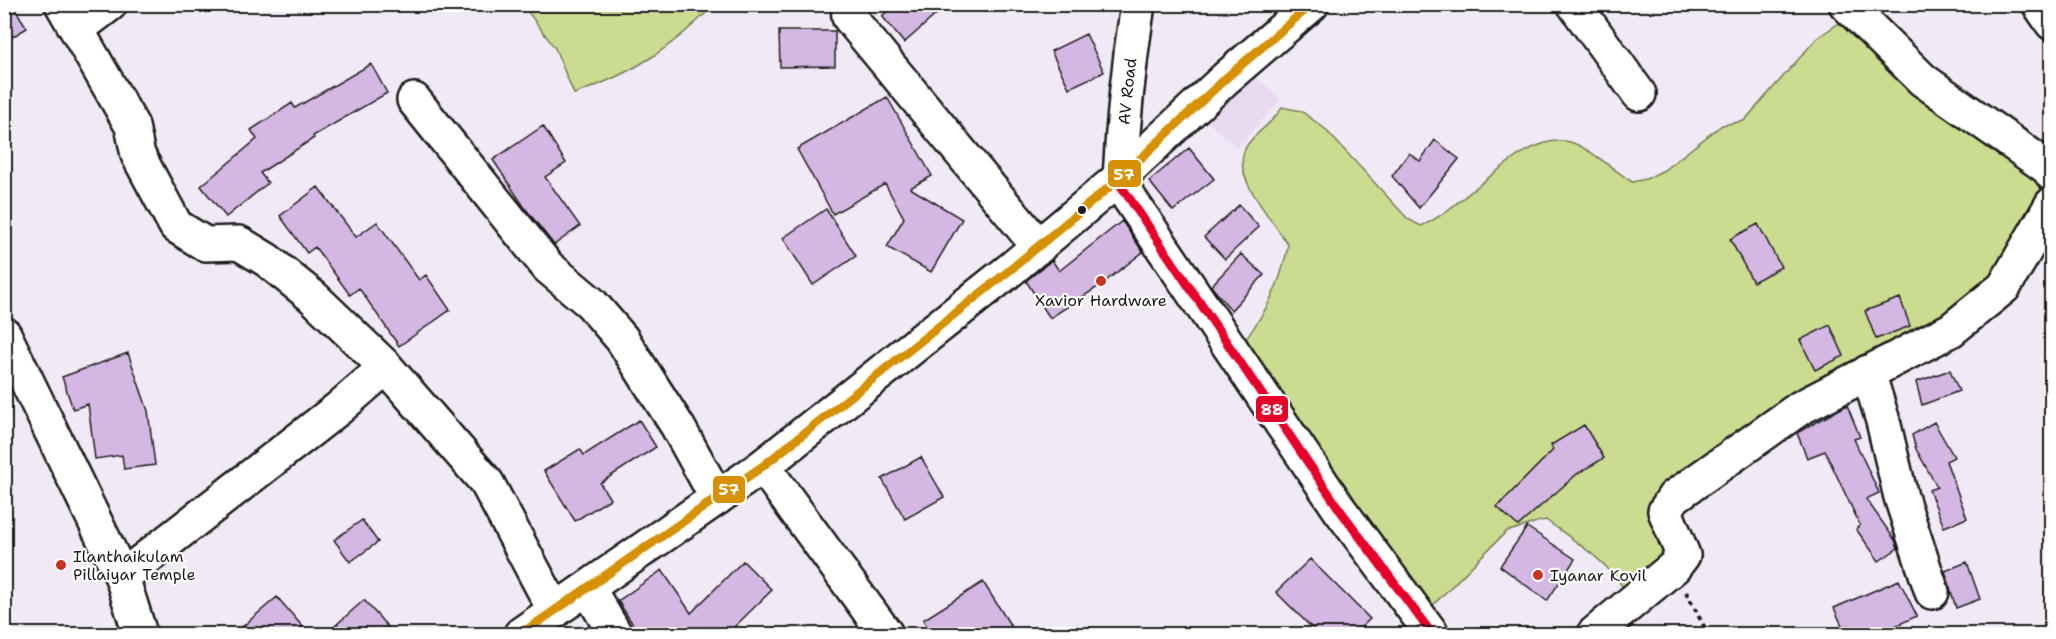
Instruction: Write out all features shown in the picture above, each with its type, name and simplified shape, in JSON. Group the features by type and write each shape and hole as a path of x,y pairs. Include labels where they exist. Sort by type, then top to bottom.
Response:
{"street":[{"path":"110,4 69,17 132,126 138,155 176,226 205,244 239,243 267,260 313,297 386,367 487,483 555,611"},
{"path":"848,4 849,17 1039,247"},
{"name":"AV Road","path":"1118,179 1125,99 1132,64 1138,4"},
{"path":"521,634 763,466 1039,247 1118,179 1226,78 1311,4"},
{"path":"1574,4 1639,94"},
{"path":"1846,4 1923,80 2048,168 2052,174"},
{"path":"2039,4 2052,24"},
{"path":"414,100 548,267 591,303 622,339 678,428 717,498"},
{"path":"1118,179 1340,510 1432,634"},
{"path":"1594,634 1674,567 1683,555 1676,532 1665,511 1674,497 1800,408 1951,330 2004,287 2052,204"},
{"path":"4,334 122,578 140,634"},
{"path":"122,578 339,408 386,367"},
{"path":"1868,372 1883,421 1901,497 1932,592"},
{"path":"763,466 886,634"},
{"path":"588,588 615,634"}],"path":[{"path":"1674,567 1708,634"}],"shaded area":[{"path":"1247,69 1281,99 1237,148 1203,118"}],"green space":[{"path":"520,5 714,5 682,35 650,58 615,78 574,94 555,48 526,9"},
{"path":"1854,13 2048,168 2051,204 2004,287 1674,497 1683,555 1631,602 1624,589 1605,566 1546,520 1507,531 1420,618 1235,355 1269,303 1285,261 1288,245 1247,182 1243,168 1243,156 1248,144 1275,118 1282,107 1301,111 1324,128 1408,219 1421,226 1438,217 1514,159 1533,148 1552,141 1570,142 1577,145 1632,182 1646,179 1664,170 1722,125 1744,121 1817,38"}],"building":[{"path":"4,4 12,4 27,28 4,42"},
{"path":"896,4 948,4 904,43 882,16"},
{"path":"779,31 835,31 835,66 780,67"},
{"path":"1086,34 1104,72 1069,88 1051,51"},
{"path":"371,64 387,93 313,136 314,138 260,173 268,183 226,217 201,186 257,139 251,130 292,103 295,108"},
{"path":"887,97 932,176 910,188 962,219 931,272 887,247 904,218 885,184 833,214 797,149"},
{"path":"543,126 566,163 545,177 580,226 554,245 525,208 493,160"},
{"path":"1435,140 1459,159 1419,208 1392,176 1409,153 1420,161"},
{"path":"1189,148 1214,179 1173,211 1149,181"},
{"path":"318,187 356,237 377,222 419,280 426,275 450,310 399,346 359,288 350,295 315,247 307,253 280,216"},
{"path":"1239,205 1259,227 1225,259 1204,237"},
{"path":"826,209 856,256 813,285 783,238"},
{"path":"1122,221 1143,252 1098,287 1050,318 1026,281 1052,260 1059,271"},
{"path":"1758,224 1781,267 1753,282 1730,239"},
{"path":"1241,254 1264,275 1231,310 1211,286"},
{"path":"1900,298 1910,326 1876,339 1865,311"},
{"path":"1830,325 1844,356 1815,370 1800,340"},
{"path":"128,353 148,411 155,465 124,469 122,455 95,459 88,404 73,409 62,377"},
{"path":"1950,370 1959,391 1922,405 1916,382"},
{"path":"1847,405 1860,437 1854,439 1879,493 1866,499 1895,540 1898,548 1879,561 1856,529 1860,525 1825,451 1807,458 1797,433"},
{"path":"639,420 656,447 600,483 610,499 575,521 544,471 580,449 584,455"},
{"path":"1934,422 1954,457 1946,461 1967,518 1944,527 1929,490 1937,487 1916,449 1912,435"},
{"path":"1584,425 1604,458 1577,474 1518,526 1497,507 1553,450 1551,445"},
{"path":"921,457 944,497 905,519 882,479"},
{"path":"362,520 378,542 350,562 334,540"},
{"path":"1527,527 1575,559 1547,601 1500,566"},
{"path":"1310,559 1370,619 1354,634 1318,634 1276,592"},
{"path":"743,561 772,590 727,634 639,634 618,601 662,570 691,613"},
{"path":"1967,562 1980,599 1956,608 1945,571"},
{"path":"1899,580 1917,616 1878,634 1846,634 1834,608"},
{"path":"983,582 1016,634 932,634 923,620"},
{"path":"277,597 309,634 234,634"},
{"path":"364,600 394,634 326,634"}],"transit line":[{"name":"57","path":"521,634 763,466 1010,270 1120,178 1226,78 1312,4"},
{"name":"88","path":"1117,180 1340,510 1432,634"}],"place":[{"name":"Xavior Hardware","path":"1101,281"},
{"name":"Ilanthaikulam Pillaiyar Temple","path":"61,565"},
{"name":"Iyanar Kovil","path":"1538,575"}]}
